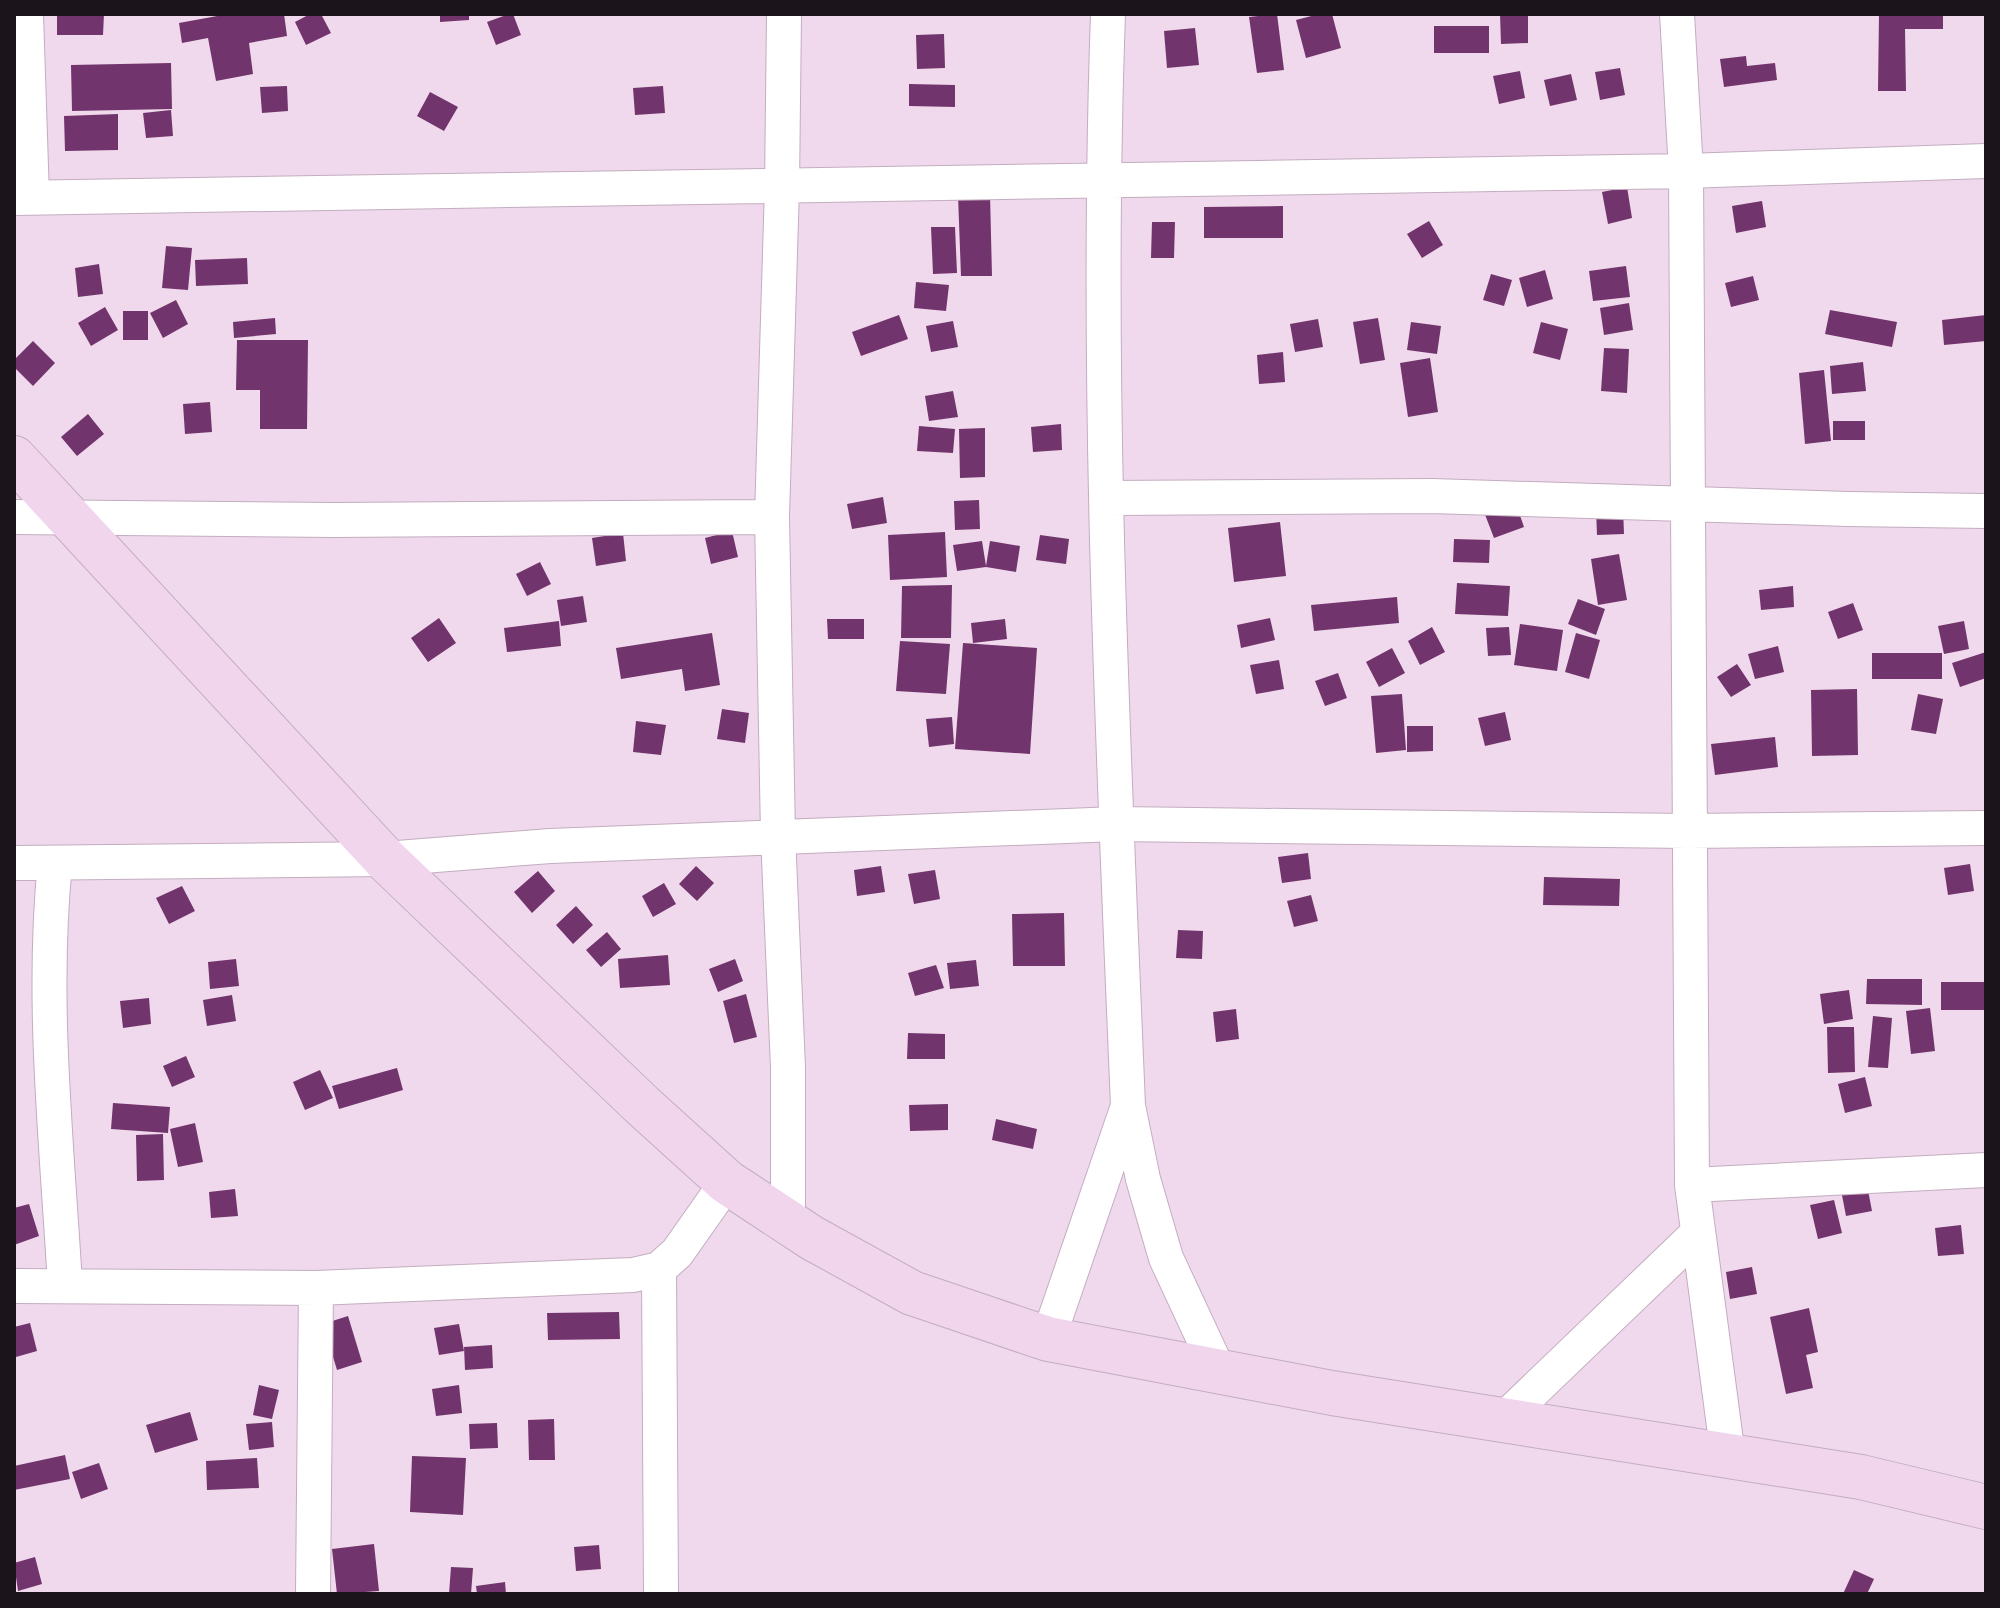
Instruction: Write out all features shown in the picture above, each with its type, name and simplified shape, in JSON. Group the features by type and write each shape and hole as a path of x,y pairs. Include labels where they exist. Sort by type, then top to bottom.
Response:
{"main road":[{"path":"14,458 385,859 642,1105 727,1182 788,1222 912,1293 1048,1339 1332,1393 1861,1477 1986,1507"}],"street":[{"path":"26,14 23,198 1686,171 1986,161"},
{"path":"784,14 772,517 778,835 788,1068 788,1222"},
{"path":"1108,14 1102,181 1107,498 1128,1106 1143,1179 1166,1258 1219,1372"},
{"path":"1677,14 1686,171 1692,1185 1728,1456"},
{"path":"1107,498 1432,496 1986,511"},
{"path":"14,517 333,520 772,517"},
{"path":"14,863 385,859 550,846 778,835 1117,824 1688,831 1986,828"},
{"path":"55,863 49,930 50,1014 65,1285"},
{"path":"1048,1339 1128,1106"},
{"path":"1692,1185 1986,1170"},
{"path":"14,1286 316,1288 633,1275 659,1269 677,1253 727,1182"},
{"path":"1502,1421 1698,1233"},
{"path":"659,1269 661,1594"},
{"path":"313,1594 316,1288"}],"building":[{"path":"57,14 104,14 103,35 57,35"},
{"path":"228,14 284,14 287,36 249,43 253,74 216,81 208,38 182,43 179,23"},
{"path":"310,14 321,14 331,33 306,45 295,22"},
{"path":"440,14 469,14 469,20 440,22"},
{"path":"513,14 521,35 496,45 487,22"},
{"path":"1277,14 1284,70 1257,73 1249,17"},
{"path":"1332,14 1341,48 1306,58 1296,20"},
{"path":"1500,14 1528,14 1528,43 1501,44"},
{"path":"1879,14 1943,14 1943,29 1905,29 1906,91 1878,91"},
{"path":"1434,26 1489,26 1489,53 1434,53"},
{"path":"1195,28 1199,65 1167,68 1164,31"},
{"path":"944,34 945,68 917,69 916,35"},
{"path":"1746,56 1747,66 1775,63 1777,80 1724,87 1720,59"},
{"path":"171,63 172,109 72,111 71,65"},
{"path":"1620,68 1625,95 1600,100 1595,72"},
{"path":"1520,71 1525,98 1499,104 1493,76"},
{"path":"1571,74 1577,100 1550,106 1544,80"},
{"path":"909,84 955,85 955,107 909,106"},
{"path":"287,86 288,111 262,113 260,87"},
{"path":"663,86 665,113 635,115 633,88"},
{"path":"430,92 458,107 444,131 417,116"},
{"path":"171,110 173,136 146,138 143,113"},
{"path":"118,114 118,150 65,151 64,116"},
{"path":"1627,187 1632,218 1608,224 1602,192"},
{"path":"990,194 992,276 961,276 958,195"},
{"path":"1762,201 1766,227 1736,233 1732,206"},
{"path":"1283,206 1283,238 1204,238 1204,207"},
{"path":"1429,221 1443,245 1422,258 1407,234"},
{"path":"1152,222 1175,222 1174,258 1151,258"},
{"path":"931,227 955,227 957,273 933,274"},
{"path":"166,246 192,248 188,290 162,288"},
{"path":"247,258 248,284 196,286 195,260"},
{"path":"99,264 103,294 78,297 75,268"},
{"path":"1626,266 1630,297 1593,301 1589,271"},
{"path":"1545,270 1553,299 1527,307 1519,278"},
{"path":"1491,274 1512,280 1504,306 1483,300"},
{"path":"1753,276 1759,300 1731,307 1725,283"},
{"path":"916,282 949,285 946,311 914,308"},
{"path":"176,300 188,324 163,338 150,313"},
{"path":"1629,303 1633,330 1604,335 1600,308"},
{"path":"105,307 118,330 91,346 78,323"},
{"path":"1830,310 1897,322 1892,347 1825,334"},
{"path":"123,311 148,311 148,340 123,340"},
{"path":"899,315 908,339 861,356 852,332"},
{"path":"1986,315 1986,341 1944,345 1942,320"},
{"path":"275,318 276,334 234,338 233,322"},
{"path":"1378,318 1385,360 1360,364 1353,322"},
{"path":"1318,319 1323,347 1295,352 1290,324"},
{"path":"953,321 958,347 931,352 926,326"},
{"path":"1411,322 1441,326 1437,354 1407,350"},
{"path":"1541,322 1568,329 1560,360 1533,353"},
{"path":"237,340 308,340 307,429 260,429 260,390 236,390"},
{"path":"33,341 55,363 33,386 14,367 14,360"},
{"path":"1604,348 1629,349 1627,393 1601,391"},
{"path":"1283,352 1285,382 1259,384 1257,355"},
{"path":"1430,358 1438,412 1408,417 1400,363"},
{"path":"1863,362 1866,391 1832,394 1830,366"},
{"path":"1824,370 1831,441 1805,444 1799,373"},
{"path":"953,391 958,417 929,421 925,396"},
{"path":"210,402 212,432 185,434 183,404"},
{"path":"88,414 104,434 77,456 61,437"},
{"path":"1833,421 1865,421 1865,440 1833,440"},
{"path":"1061,424 1062,450 1033,452 1031,427"},
{"path":"919,426 955,429 953,453 917,451"},
{"path":"985,428 985,477 960,478 959,429"},
{"path":"883,497 887,523 852,529 847,504"},
{"path":"979,500 980,529 955,530 954,501"},
{"path":"1515,501 1524,527 1494,538 1484,512"},
{"path":"1623,507 1624,534 1597,535 1596,509"},
{"path":"1280,522 1286,576 1234,582 1228,528"},
{"path":"732,531 738,557 711,564 705,538"},
{"path":"945,532 947,577 890,580 888,535"},
{"path":"623,533 626,561 596,566 592,538"},
{"path":"1040,535 1069,539 1066,564 1036,560"},
{"path":"1454,539 1490,540 1489,563 1453,562"},
{"path":"982,541 986,566 990,541 1020,546 1016,572 986,567 957,571 953,545"},
{"path":"1619,554 1627,600 1598,605 1591,559"},
{"path":"540,562 551,584 527,596 516,574"},
{"path":"1457,583 1510,586 1508,616 1455,614"},
{"path":"952,585 951,638 901,638 902,586"},
{"path":"1793,586 1794,607 1761,610 1759,590"},
{"path":"583,596 587,622 561,626 557,600"},
{"path":"1397,597 1399,623 1314,631 1311,605"},
{"path":"1578,599 1605,609 1596,635 1568,624"},
{"path":"1853,603 1863,630 1838,639 1828,612"},
{"path":"439,618 456,643 428,662 411,638"},
{"path":"1270,618 1275,640 1241,648 1237,625"},
{"path":"827,619 864,619 864,639 828,639"},
{"path":"1005,619 1007,639 973,643 971,623"},
{"path":"559,621 561,646 507,652 504,628"},
{"path":"1964,621 1969,649 1944,654 1938,626"},
{"path":"1520,624 1563,630 1557,671 1514,665"},
{"path":"1432,627 1445,652 1420,665 1408,641"},
{"path":"1509,627 1511,655 1488,656 1486,628"},
{"path":"712,633 720,685 685,691 682,669 621,679 616,648"},
{"path":"1576,633 1600,640 1589,679 1565,672"},
{"path":"900,641 950,644 946,694 896,691"},
{"path":"963,643 1037,648 1030,754 955,749"},
{"path":"1778,646 1784,672 1755,679 1748,654"},
{"path":"1392,648 1405,673 1379,687 1366,662"},
{"path":"1986,652 1986,678 1960,687 1952,663"},
{"path":"1872,653 1942,653 1942,679 1872,679"},
{"path":"1279,660 1284,689 1256,694 1250,665"},
{"path":"1737,664 1751,685 1731,697 1717,677"},
{"path":"1338,673 1347,698 1325,706 1315,681"},
{"path":"1857,689 1858,755 1812,756 1811,690"},
{"path":"1402,694 1406,750 1376,753 1371,696"},
{"path":"1918,694 1943,699 1936,734 1911,730"},
{"path":"722,709 749,713 745,743 717,739"},
{"path":"1505,712 1511,740 1485,746 1478,718"},
{"path":"952,717 954,744 929,747 926,719"},
{"path":"636,721 666,725 661,755 633,752"},
{"path":"1407,726 1433,726 1433,751 1407,752"},
{"path":"1775,737 1778,767 1715,775 1711,744"},
{"path":"1308,853 1311,879 1282,883 1278,857"},
{"path":"1970,864 1974,891 1948,895 1944,868"},
{"path":"696,866 714,883 697,901 679,884"},
{"path":"881,866 885,892 857,896 854,870"},
{"path":"935,870 940,899 914,904 908,874"},
{"path":"538,871 555,891 532,913 514,892"},
{"path":"1544,877 1620,879 1619,906 1543,905"},
{"path":"664,883 676,904 653,917 642,896"},
{"path":"182,886 195,911 169,924 156,898"},
{"path":"1311,895 1318,921 1294,927 1287,901"},
{"path":"576,906 593,925 573,944 556,925"},
{"path":"1064,913 1065,966 1013,966 1012,914"},
{"path":"1178,930 1203,931 1202,959 1176,958"},
{"path":"607,932 621,949 601,967 586,950"},
{"path":"668,955 670,985 620,988 618,959"},
{"path":"236,959 239,986 210,989 208,962"},
{"path":"735,959 743,981 718,992 709,969"},
{"path":"976,960 979,986 950,989 947,963"},
{"path":"936,965 944,988 915,996 908,973"},
{"path":"1867,979 1922,979 1922,1005 1866,1004"},
{"path":"1941,982 1986,982 1986,1010 1941,1010"},
{"path":"1849,990 1853,1019 1824,1024 1820,994"},
{"path":"746,994 757,1037 734,1043 723,1001"},
{"path":"232,995 236,1021 207,1026 203,1000"},
{"path":"149,998 151,1024 123,1028 120,1001"},
{"path":"1930,1008 1935,1051 1911,1054 1906,1011"},
{"path":"1236,1009 1239,1039 1216,1042 1213,1012"},
{"path":"1873,1016 1892,1018 1888,1068 1868,1067"},
{"path":"1827,1027 1854,1027 1855,1072 1828,1073"},
{"path":"908,1033 945,1034 945,1059 907,1059"},
{"path":"186,1056 195,1077 172,1087 163,1066"},
{"path":"397,1068 403,1090 339,1109 332,1086"},
{"path":"320,1070 333,1098 305,1110 293,1082"},
{"path":"1865,1077 1872,1106 1845,1113 1838,1084"},
{"path":"113,1103 170,1107 168,1133 111,1129"},
{"path":"948,1104 948,1130 910,1131 909,1105"},
{"path":"996,1119 1037,1129 1033,1149 992,1140"},
{"path":"195,1123 203,1162 178,1167 170,1129"},
{"path":"163,1134 164,1180 137,1181 136,1135"},
{"path":"1867,1185 1872,1211 1846,1216 1841,1190"},
{"path":"235,1189 238,1216 211,1218 209,1192"},
{"path":"1834,1200 1842,1233 1818,1239 1810,1205"},
{"path":"29,1204 39,1236 14,1245 14,1208"},
{"path":"1961,1225 1964,1254 1938,1256 1935,1228"},
{"path":"1752,1267 1757,1294 1730,1299 1726,1272"},
{"path":"1809,1308 1818,1352 1806,1355 1813,1388 1786,1394 1770,1317"},
{"path":"619,1312 620,1339 548,1340 547,1313"},
{"path":"348,1316 362,1362 337,1370 323,1324"},
{"path":"30,1323 37,1351 16,1357 14,1327"},
{"path":"459,1324 464,1351 439,1355 434,1328"},
{"path":"492,1345 493,1368 465,1370 464,1347"},
{"path":"259,1385 279,1390 272,1419 253,1415"},
{"path":"459,1385 462,1413 436,1416 432,1389"},
{"path":"190,1412 198,1440 155,1453 146,1425"},
{"path":"554,1419 555,1460 529,1460 528,1420"},
{"path":"272,1422 274,1447 249,1450 246,1424"},
{"path":"497,1423 498,1448 470,1449 469,1424"},
{"path":"65,1455 70,1479 14,1490 14,1466"},
{"path":"412,1456 466,1458 463,1515 410,1512"},
{"path":"257,1458 259,1488 207,1490 206,1461"},
{"path":"99,1463 108,1489 81,1499 72,1472"},
{"path":"374,1544 379,1591 337,1594 332,1549"},
{"path":"599,1545 601,1569 576,1571 574,1547"},
{"path":"35,1557 42,1584 18,1591 14,1563"},
{"path":"451,1567 473,1568 471,1594 449,1594"},
{"path":"1854,1570 1874,1579 1867,1594 1843,1594"},
{"path":"505,1582 506,1594 477,1594 476,1586"}]}
